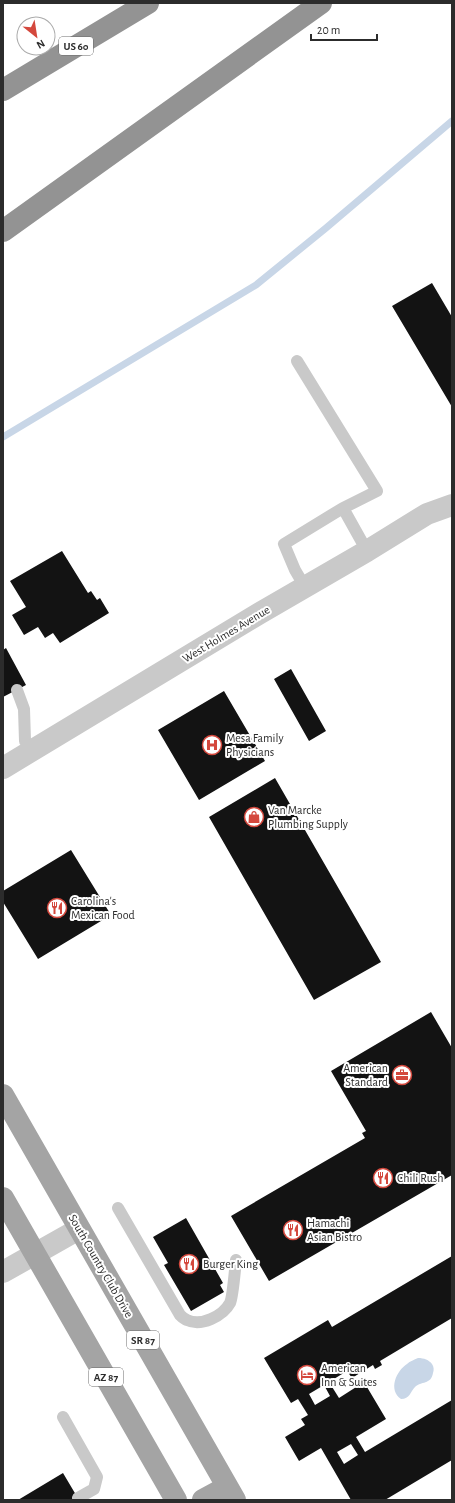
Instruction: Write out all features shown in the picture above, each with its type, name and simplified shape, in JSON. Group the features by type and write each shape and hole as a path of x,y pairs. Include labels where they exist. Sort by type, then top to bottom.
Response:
{"highway":[{"name":"US 60","path":"3,90 148,3"},
{"path":"3,231 321,3"}],"main road":[{"name":"South Country Club Drive","path":"3,1095 231,1493"},
{"name":"AZ 87","path":"3,1198 176,1500"},
{"path":"203,1500 231,1493"}],"street":[{"name":"West Holmes Avenue","path":"3,768 109,703 427,514 452,505"},
{"path":"3,1272 79,1229"}],"lane":[{"path":"297,361 377,491 343,508 284,544 295,570 305,587"},
{"path":"343,508 367,551"},
{"path":"17,690 24,709 25,741"},
{"path":"118,1208 180,1315 186,1320 194,1322 207,1320 220,1314 230,1302 236,1260"},
{"path":"63,1417 97,1477 94,1488 78,1498"}],"water":[{"path":"418,1358 429,1361 432,1364 434,1370 432,1377 428,1381 417,1385 410,1395 404,1399 401,1399 397,1395 394,1386 397,1376 403,1367 409,1362"}],"building":[{"path":"432,283 452,317 452,407 392,306"},
{"path":"62,551 88,593 91,591 97,600 100,598 109,613 60,643 53,633 45,638 38,627 24,635 12,615 26,607 10,581"},
{"path":"6,648 26,685 3,697 3,650"},
{"path":"291,669 326,731 309,741 274,679"},
{"name":"Mesa Family Physicians","path":"224,691 265,761 199,800 158,730"},
{"path":"275,778 381,962 314,1000 209,817"},
{"name":"Carolina's Mexican Food","path":"71,850 111,915 38,959 3,902 3,891"},
{"path":"431,1012 452,1048 452,1175 269,1281 231,1216 365,1138 362,1133 366,1131 331,1071"},
{"name":"Burger King","path":"186,1218 223,1283 220,1285 224,1292 191,1311 164,1265 168,1263 153,1237"},
{"name":"American Inn & Suites","path":"452,1256 452,1318 380,1361 382,1365 375,1369 373,1365 352,1378 347,1371 329,1382 339,1398 364,1382 386,1419 356,1437 365,1452 452,1400 452,1460 385,1500 351,1500 321,1448 299,1461 285,1437 305,1425 301,1419 308,1415 298,1399 291,1403 264,1358 328,1320 332,1327","holes":["324,1385 330,1396 315,1405 309,1394","351,1444 358,1455 344,1464 337,1452"]},
{"path":"63,1473 79,1500 18,1500"}],"waterway":[{"path":"3,437 256,285 326,228 452,121"}],"place":[{"name":"Mesa Family Physicians","path":"212,745"},
{"name":"Van Marcke Plumbing Supply","path":"254,817"},
{"name":"Carolina's Mexican Food","path":"57,908"},
{"name":"American Standard","path":"402,1075"},
{"name":"Chili Rush","path":"383,1178"},
{"name":"Hamachi Asian Bistro","path":"293,1230"},
{"name":"Burger King","path":"189,1264"},
{"name":"American Inn & Suites","path":"307,1375"}]}
